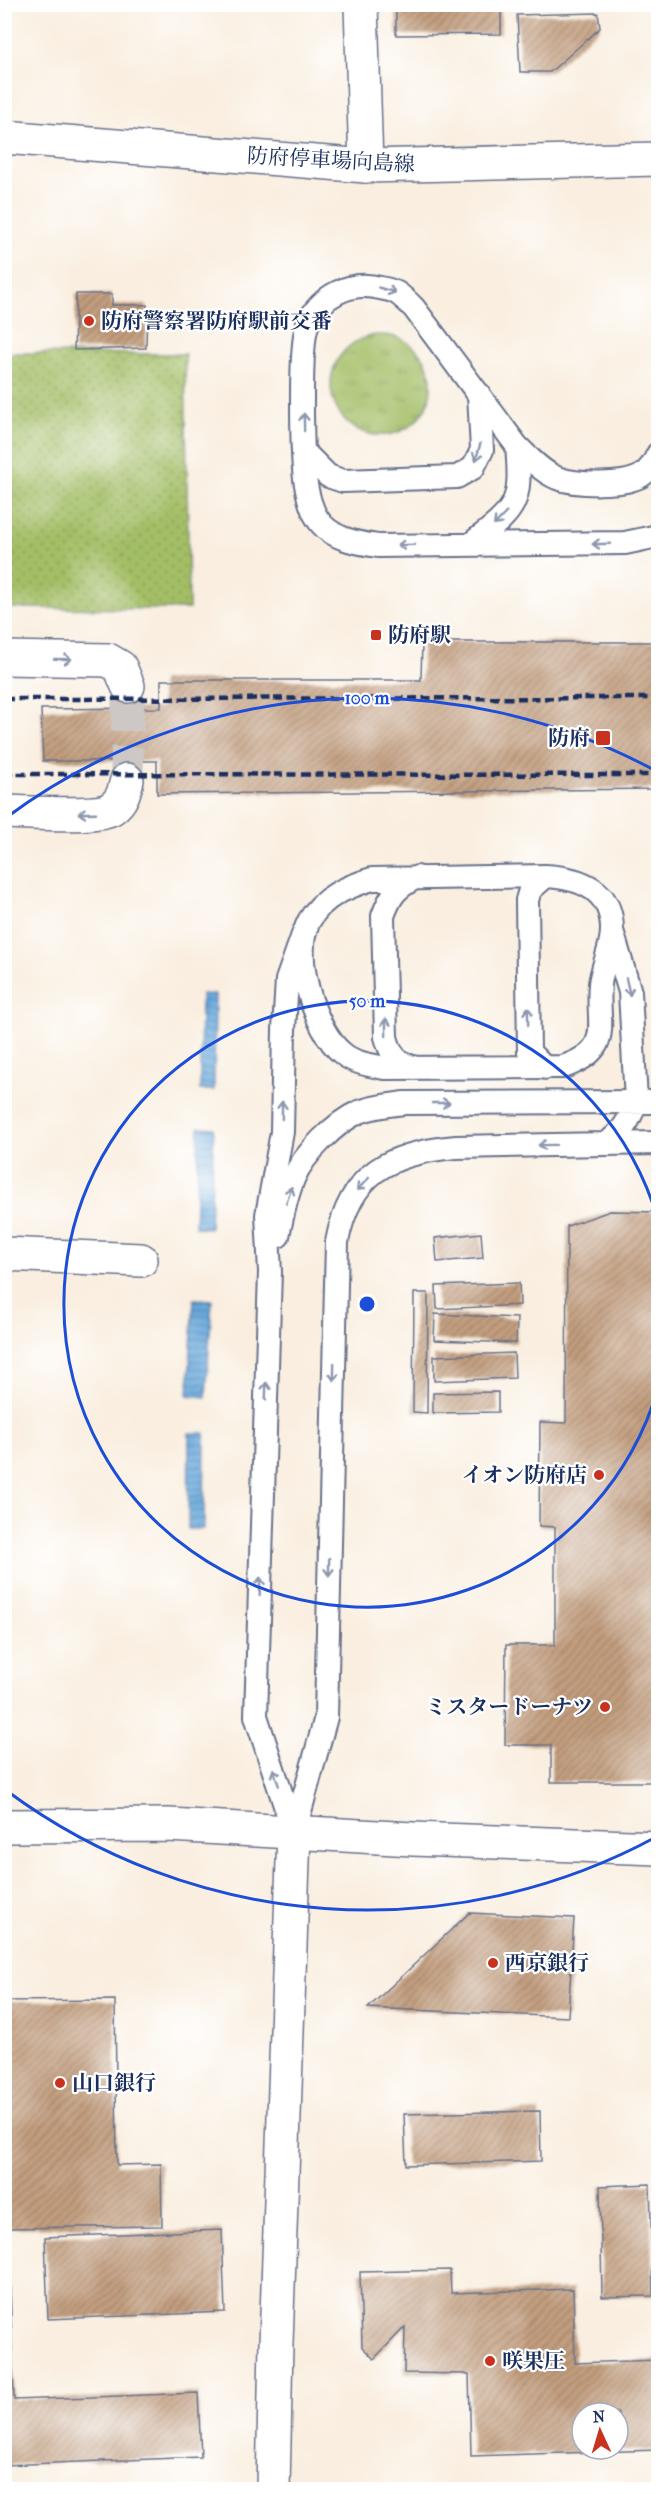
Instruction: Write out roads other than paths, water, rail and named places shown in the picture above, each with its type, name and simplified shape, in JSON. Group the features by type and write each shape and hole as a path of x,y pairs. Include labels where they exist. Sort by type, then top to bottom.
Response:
{"street":[{"path":"361,4 366,166"},
{"name":"防府停車場向島線","path":"4,137 366,166 658,159"},
{"path":"4,658 108,660 120,667 128,686"},
{"path":"4,812 92,813 109,810 122,799 127,780"},
{"path":"4,1254 141,1260"},
{"path":"4,1826 169,1825 294,1833 658,1848"},
{"path":"273,2490 294,1833"}],"lane":[{"path":"658,454 653,465 640,476 622,481 591,483 555,477 517,446 414,308 396,291 370,285 348,287 330,297 317,309 307,325 303,348 305,477 310,501 318,520 333,533 351,542 378,546 472,543 614,544 658,536"},
{"path":"304,453 328,476 343,481 457,477 473,468 482,450 479,394"},
{"path":"472,543 502,520 515,501 520,479 517,446"},
{"path":"545,1068 529,1052 527,900 530,890 537,881 546,876"},
{"path":"294,1833 256,1716 270,1272 267,1215 282,1132 284,1030 288,980 310,920 328,898 345,887 372,879 546,876 568,877 584,883 600,893 609,910 612,930 630,992 647,1102"},
{"path":"417,878 399,886 390,899 384,916 386,1037 390,1052 403,1065 417,1069"},
{"path":"304,933 307,988 315,1015 326,1036 343,1054 361,1063 385,1068 563,1068 579,1062 593,1051 599,1039 600,985 612,930"},
{"path":"606,1144 620,1133 647,1102"},
{"path":"270,1272 283,1212 295,1175 312,1150 334,1128 357,1113 381,1105 405,1104 647,1102"},
{"path":"294,1833 326,1717 337,1242 342,1217 350,1198 378,1170 399,1158 426,1150 456,1147 658,1143"}],"water":[{"path":"201,994 215,995 214,1090 200,1090"},
{"path":"199,1127 214,1128 210,1228 195,1227"},
{"path":"194,1299 212,1300 206,1397 188,1395"},
{"path":"189,1433 205,1433 204,1529 188,1529"}],"tunnel":[{"path":"127,780 128,686"}],"railway":[{"path":"4,699 658,698"},
{"path":"4,774 658,775"}],"place":[{"name":"防府警察署防府駅前交番","path":"89,321"},
{"name":"防府駅","path":"376,635"},
{"name":"防府","path":"603,738"},
{"name":"イオン防府店","path":"599,1475"},
{"name":"ミスタードーナツ","path":"605,1707"},
{"name":"西京銀行","path":"493,1963"},
{"name":"山口銀行","path":"60,2083"},
{"name":"咲果圧","path":"490,2361"}]}
